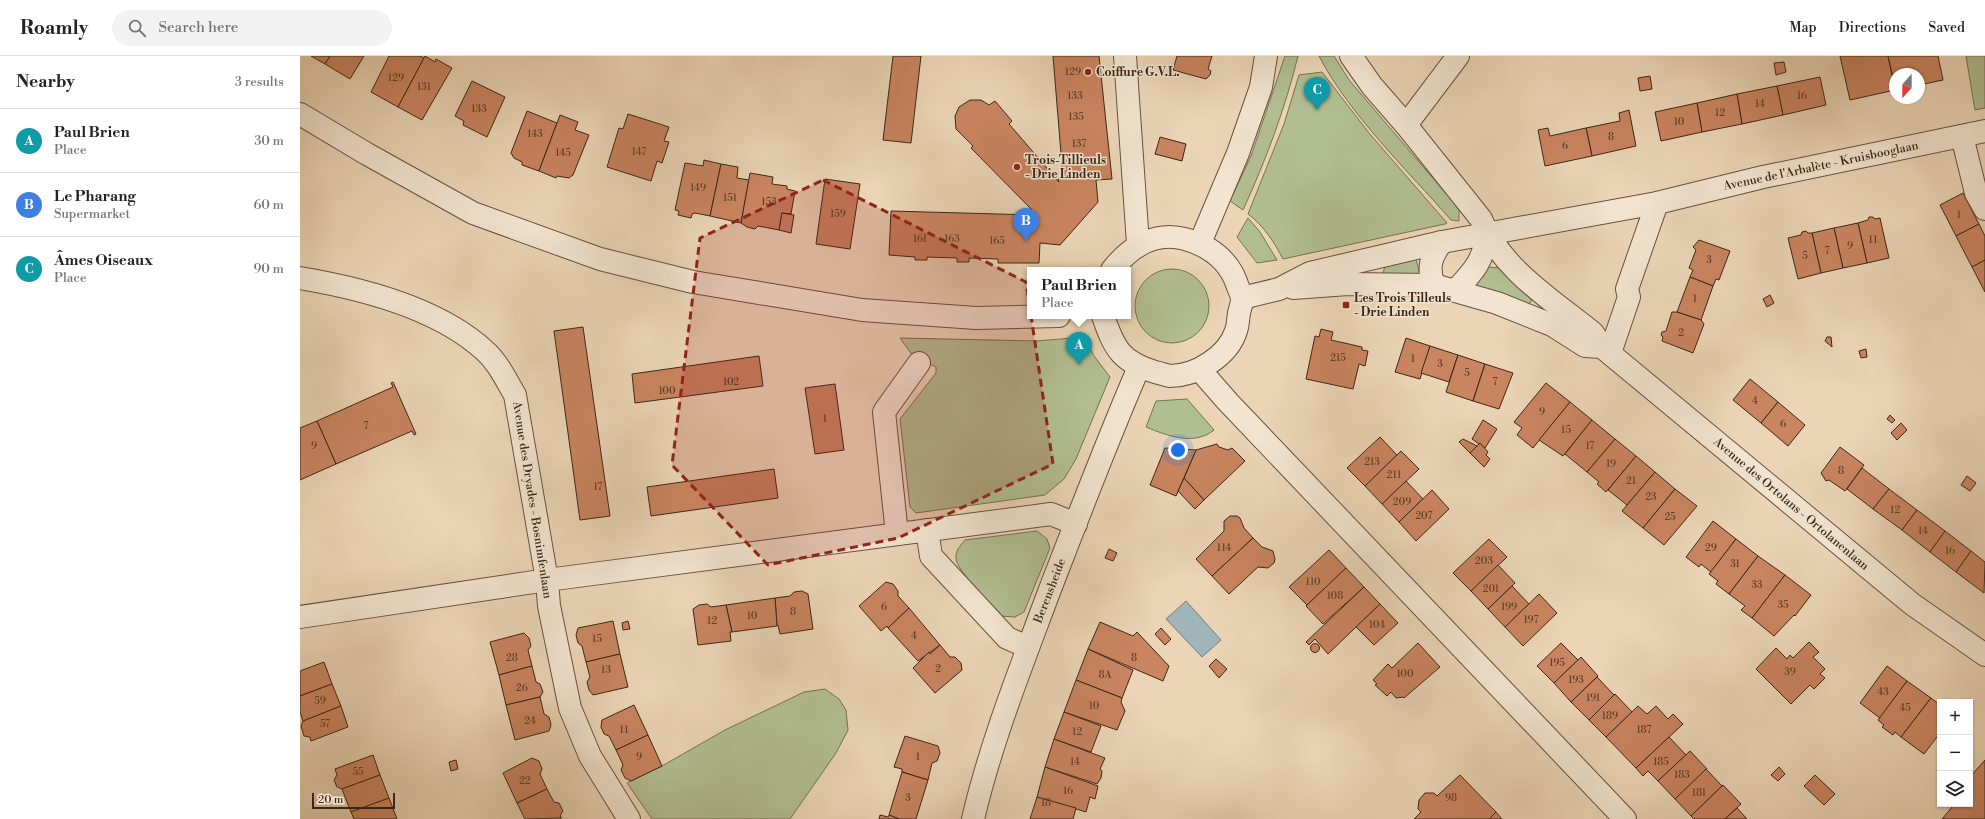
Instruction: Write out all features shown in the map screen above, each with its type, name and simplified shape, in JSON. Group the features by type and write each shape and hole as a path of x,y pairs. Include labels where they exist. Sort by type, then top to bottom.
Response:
{"street":[{"path":"1125,56 1138,244"},
{"path":"1261,88 1266,56"},
{"path":"1200,243 1238,153 1261,88 1278,56"},
{"name":"Avenue des Ortolans - Ortolanenlaan","path":"1351,56 1372,86 1480,219 1487,235 1508,263 1593,333 1606,350 1912,604 1985,655"},
{"path":"1406,126 1458,56"},
{"path":"300,114 367,154 473,213 600,259 693,282 842,307 976,318 1027,317"},
{"name":"Avenue de l'Arbalète - Kruisbooglaan","path":"1242,298 1279,289 1310,273 1442,242 1658,203 1763,177 1985,131"},
{"path":"1962,136 1976,193 1985,209"},
{"path":"1279,289 1348,284 1434,285 1456,290 1497,303 1552,325 1585,346 1606,350 1629,297 1627,289 1658,203"},
{"path":"1456,290 1473,271 1484,253 1487,235"},
{"path":"1104,319 1112,341 1125,358 1139,367 1170,376 1200,370 1220,356 1236,332 1242,298 1236,279 1222,258 1200,243 1179,237 1156,238 1138,244 1122,257 1114,267"},
{"path":"1434,285 1431,277 1430,266 1433,253 1442,242"},
{"name":"Avenue des Dryades - Bosnimfenlaan","path":"300,278 354,288 448,323 485,350 502,373 515,395 547,580 549,606 570,708 590,756 629,819"},
{"path":"897,534 884,412 919,363"},
{"name":"Berensheide","path":"973,819 993,746 1028,647 1139,367"},
{"path":"1200,370 1228,402 1625,819"},
{"path":"300,617 547,580 1052,514 1076,524"},
{"path":"927,530 931,556 1007,638 1028,647"}],"highlighted area":[{"path":"823,180 1026,282 1053,464 898,538 768,565 672,465 700,238"}],"green space":[{"path":"1285,56 1298,56 1274,134 1243,210 1230,201 1251,156"},
{"path":"1319,56 1334,56 1349,80 1455,204 1459,210 1459,221 1451,220 1380,141 1346,99"},
{"path":"1966,56 1985,56 1985,108 1975,110"},
{"path":"1322,72 1369,133 1447,223 1283,259 1268,235 1248,214 1284,124 1299,75"},
{"path":"1248,218 1260,232 1277,260 1257,263 1237,237"},
{"path":"1416,259 1420,275 1386,275 1383,273 1385,266"},
{"path":"1489,267 1500,268 1531,299 1531,302 1527,305 1469,286"},
{"path":"1172,269 1193,275 1203,285 1209,306 1203,327 1193,337 1172,343 1151,337 1141,327 1135,306 1141,285 1151,275"},
{"path":"1084,337 1094,356 1110,377 1076,459 1064,479 1045,495 916,513 910,507 900,419 936,373 936,367 913,356 900,338 1037,341"},
{"path":"1187,399 1214,430 1198,438 1181,438 1163,434 1146,427 1156,401"},
{"path":"1037,531 1047,539 1050,548 1024,612 1015,617 1000,616 962,571 956,559 957,551 965,540"},
{"path":"825,689 839,699 846,710 848,730 836,753 790,819 652,819 627,783 662,766 725,730 804,692"}],"water":[{"path":"1186,601 1221,640 1202,657 1166,619"}],"building":[{"path":"311,56 330,56 325,64"},
{"path":"330,56 364,56 350,79 325,64"},
{"path":"389,56 420,56 424,58 398,107 371,92"},
{"path":"425,56 435,62 436,59 452,68 422,120 398,107"},
{"path":"893,56 921,56 911,143 883,140"},
{"name":"Trois-Tillieuls - Drie Linden","path":"1053,56 1099,56 1112,179 1096,180 1098,202 1060,245 1040,243 1039,263 998,263 998,259 969,258 969,262 957,262 957,258 927,257 927,260 915,260 915,257 889,255 891,211 1034,215 1034,212 971,148 973,146 956,129 955,116 959,107 970,100 981,100 989,105 995,101 1012,121 1009,124 1059,182 1058,179 1063,178"},
{"path":"1177,56 1212,56 1208,69 1211,71 1210,75 1206,79 1173,70"},
{"path":"1840,56 1888,56 1890,68 1889,68 1889,91 1850,100"},
{"path":"1888,56 1938,56 1943,80 1925,84 1925,68 1891,68"},
{"path":"1784,62 1786,72 1776,75 1774,63"},
{"path":"1650,76 1652,89 1640,91 1638,78"},
{"path":"1820,77 1826,105 1783,115 1777,86"},
{"path":"472,81 505,97 487,137 463,125 464,121 455,116"},
{"path":"1777,86 1783,115 1742,124 1737,94"},
{"path":"1737,94 1742,124 1702,132 1697,103"},
{"path":"1697,103 1702,132 1661,141 1655,112"},
{"path":"1629,110 1636,146 1592,156 1586,128 1620,121 1619,113"},
{"path":"527,111 557,123 539,171 522,165 522,162 514,158 511,153"},
{"path":"628,114 669,127 664,141 669,142 662,163 657,161 651,181 607,167 619,128 623,129"},
{"path":"560,115 578,122 575,130 589,135 573,175 569,178 557,176 556,178 539,171"},
{"path":"1548,128 1550,136 1586,128 1592,156 1545,166 1538,130"},
{"path":"1160,137 1186,144 1182,161 1155,154"},
{"path":"704,160 721,164 710,216 695,213 692,214 691,218 678,215 679,211 675,210 685,163 703,166"},
{"path":"721,164 738,167 737,178 749,180 741,223 710,216"},
{"path":"750,173 773,177 772,184 787,186 787,189 795,191 791,214 782,213 779,230 758,226 755,229 747,227 741,223"},
{"path":"825,179 860,184 850,249 816,244"},
{"path":"1963,193 1979,224 1956,236 1940,205"},
{"path":"782,213 794,215 791,233 779,230"},
{"path":"1869,217 1873,217 1875,219 1880,218 1889,258 1867,263 1858,223 1868,220"},
{"path":"1858,223 1867,263 1843,268 1834,228"},
{"path":"1979,224 1985,236 1985,260 1972,267 1956,236"},
{"path":"1834,228 1843,268 1821,273 1812,233"},
{"path":"1806,231 1808,233 1812,233 1821,273 1798,279 1788,238 1801,235 1802,232"},
{"path":"1699,240 1730,251 1719,280 1716,279 1713,286 1690,277 1693,270 1689,268 1696,250 1693,247"},
{"path":"1985,260 1985,292 1972,267"},
{"path":"1690,277 1713,286 1701,320 1677,312"},
{"path":"1770,295 1774,303 1767,307 1763,299"},
{"path":"1672,312 1677,312 1701,320 1704,324 1693,353 1662,341 1662,332 1666,331"},
{"path":"583,327 610,516 580,520 554,331"},
{"path":"1321,329 1333,332 1331,340 1362,347 1362,350 1368,351 1365,366 1359,364 1353,389 1306,379 1315,336 1319,337"},
{"path":"1827,337 1831,337 1832,347 1825,341"},
{"path":"1406,338 1430,346 1420,379 1395,372"},
{"path":"1430,346 1458,355 1449,382 1421,373"},
{"path":"1866,349 1867,357 1861,358 1859,351"},
{"path":"1458,355 1485,364 1473,401 1446,392"},
{"path":"759,356 763,386 635,403 632,374"},
{"path":"1485,364 1513,373 1499,409 1473,401"},
{"path":"1750,379 1778,402 1761,423 1733,400"},
{"path":"393,382 416,434 414,435 412,431 336,464 317,421 393,387 391,383"},
{"path":"1546,383 1570,402 1533,448 1517,435 1522,428 1514,422"},
{"path":"835,384 844,450 815,454 805,388"},
{"path":"1570,402 1592,420 1563,456 1539,440"},
{"path":"1778,402 1805,425 1788,446 1761,423"},
{"path":"1890,415 1895,420 1892,423 1887,419"},
{"path":"1483,420 1497,429 1485,448 1472,439"},
{"path":"1592,420 1615,439 1587,472 1565,454"},
{"path":"317,421 336,464 300,480 300,428"},
{"path":"1901,423 1907,430 1897,440 1891,433"},
{"path":"1380,437 1397,455 1365,486 1347,468"},
{"path":"1463,439 1477,446 1470,453 1459,442"},
{"path":"1615,439 1636,456 1606,492 1597,484 1599,482 1587,472"},
{"path":"1480,443 1488,452 1486,455 1490,459 1484,467 1470,453"},
{"path":"1217,444 1219,447 1228,450 1232,448 1245,461 1204,500 1184,478 1196,450"},
{"path":"1840,447 1864,465 1845,491 1829,480 1826,481 1821,473"},
{"path":"1165,448 1196,450 1176,496 1150,485"},
{"path":"1401,451 1419,469 1382,504 1365,486"},
{"path":"1636,456 1655,472 1627,505 1608,490"},
{"path":"1862,468 1889,489 1873,509 1847,489"},
{"path":"774,469 778,498 651,516 647,487"},
{"path":"1655,472 1675,489 1643,528 1622,511"},
{"path":"1967,476 1976,483 1970,491 1961,485"},
{"path":"1184,478 1204,500 1195,509 1178,491"},
{"path":"1406,481 1423,499 1399,522 1382,504"},
{"path":"1675,489 1697,506 1664,545 1643,528"},
{"path":"1889,489 1917,510 1902,530 1873,509"},
{"path":"1432,490 1449,509 1416,541 1399,522"},
{"path":"1917,510 1945,531 1930,552 1902,530"},
{"path":"1230,516 1237,516 1240,518 1244,528 1253,538 1212,576 1196,559 1224,531 1224,521"},
{"path":"1713,521 1736,539 1711,572 1701,564 1699,567 1686,557"},
{"path":"1945,531 1971,551 1956,572 1930,552"},
{"path":"1253,538 1262,547 1273,551 1275,559 1274,563 1268,568 1258,567 1229,594 1212,576"},
{"path":"1489,539 1507,557 1471,591 1453,573"},
{"path":"1736,539 1758,556 1729,594 1716,584 1718,581 1709,574"},
{"path":"1109,549 1117,553 1113,561 1105,558"},
{"path":"1329,550 1346,568 1307,605 1289,587"},
{"path":"1971,551 1985,562 1984,593 1956,572"},
{"path":"1758,556 1785,575 1752,618 1741,610 1745,606 1729,594"},
{"path":"1498,565 1515,583 1488,609 1471,591"},
{"path":"1346,568 1364,587 1323,624 1306,606"},
{"path":"1785,575 1811,595 1795,616 1794,615 1774,636 1752,618"},
{"path":"886,582 893,584 898,591 898,596 909,608 888,628 887,626 881,631 859,606"},
{"path":"1512,586 1529,604 1505,627 1488,609"},
{"path":"1364,587 1380,604 1328,654 1315,639 1309,645 1306,642"},
{"path":"802,591 808,594 813,629 780,634 778,625 777,626 775,598 790,596 794,592"},
{"path":"1539,594 1557,613 1523,646 1505,627"},
{"path":"775,598 777,626 732,632 726,605"},
{"path":"707,604 711,607 726,605 732,632 730,632 731,641 698,645 693,609 699,605"},
{"path":"1380,604 1398,623 1374,645 1356,627"},
{"path":"909,608 940,645 918,661 888,628"},
{"path":"613,621 620,654 586,662 582,646 578,643 576,635 578,628"},
{"path":"628,621 630,629 623,630 622,623"},
{"path":"1100,622 1133,636 1137,632 1169,666 1163,681 1088,649"},
{"path":"1161,628 1171,639 1165,645 1155,634"},
{"path":"524,633 529,638 531,646 528,650 532,666 499,675 490,642"},
{"path":"1809,642 1819,652 1813,657 1825,669 1820,674 1825,678 1814,689 1810,685 1791,704 1756,669 1776,648 1787,659 1790,655 1793,658"},
{"path":"1418,643 1440,667 1404,698 1396,698 1391,692 1387,696 1375,685 1377,684 1373,680 1388,664 1392,668"},
{"path":"1561,643 1578,660 1554,683 1537,666"},
{"path":"1313,644 1317,644 1319,648 1317,652 1313,652 1311,650 1311,646"},
{"path":"940,645 950,657 955,657 961,663 962,670 935,693 913,668 929,652 930,654"},
{"path":"1088,649 1133,670 1122,698 1076,680"},
{"path":"620,654 628,687 593,695 589,690 587,682 590,677 586,662"},
{"path":"1581,657 1598,676 1571,702 1554,683"},
{"path":"1216,659 1227,669 1219,678 1209,666"},
{"path":"324,662 332,684 300,696 300,671"},
{"path":"532,666 536,682 540,684 543,692 540,697 506,705 499,675"},
{"path":"1887,666 1907,681 1880,718 1860,703"},
{"path":"1597,677 1614,695 1589,720 1571,702"},
{"path":"1076,680 1122,698 1121,702 1125,711 1117,730 1064,712"},
{"path":"1907,681 1931,698 1901,737 1895,732 1893,735 1882,727 1884,725 1878,720"},
{"path":"332,684 341,706 303,721 300,712 300,696"},
{"path":"1615,694 1632,712 1606,737 1589,720"},
{"path":"540,697 544,714 549,717 551,725 549,731 515,740 506,705"},
{"path":"1931,698 1937,703 1937,737 1924,754 1901,737"},
{"path":"634,705 648,735 616,750 609,736 604,734 601,727 602,720"},
{"path":"341,706 348,727 311,741 310,737 304,736 301,726 303,721"},
{"path":"1638,706 1647,714 1656,706 1668,719 1673,714 1683,724 1636,768 1606,737"},
{"path":"1064,712 1101,726 1091,752 1054,739"},
{"path":"648,735 662,766 631,781 625,778 621,770 623,765 616,750"},
{"path":"905,736 938,746 940,753 937,761 932,763 928,780 902,772 902,769 894,767"},
{"path":"1669,737 1686,755 1658,781 1648,771 1643,776 1636,768"},
{"path":"1054,739 1105,758 1100,769 1102,771 1101,778 1097,784 1045,767"},
{"path":"1690,751 1707,769 1675,799 1658,781"},
{"path":"373,755 380,775 342,789 337,787 334,780 337,775 335,769"},
{"path":"532,758 539,761 542,769 540,774 547,789 517,803 503,773"},
{"path":"456,760 458,769 451,771 449,762"},
{"path":"1985,760 1985,819 1942,819 1952,807 1973,807 1973,774"},
{"path":"1045,767 1098,786 1095,799 1090,797 1086,812 1037,797"},
{"path":"1779,767 1785,774 1778,781 1771,775"},
{"path":"1706,769 1722,786 1691,816 1675,799"},
{"path":"902,772 928,780 916,819 899,819 889,815"},
{"path":"380,775 389,798 351,812 342,789"},
{"path":"1460,775 1496,812 1489,819 1414,819 1421,812 1418,809 1419,800 1425,793 1434,793 1437,796"},
{"path":"1815,775 1835,794 1824,805 1804,786"},
{"path":"1723,785 1741,804 1725,819 1694,819 1691,816"},
{"path":"547,789 554,802 559,803 563,811 560,816 562,818 525,819 517,803"},
{"path":"1037,797 1076,808 1073,819 1030,819"},
{"path":"389,798 397,819 354,819 351,812"},
{"path":"1737,808 1747,819 1725,819"},
{"path":"1496,812 1502,819 1489,819"},
{"path":"880,815 888,817 889,815 899,819 879,819"}],"place":[{"name":"Coiffure G.V.L.","path":"1088,72"},
{"name":"Âmes Oiseaux","path":"1317,110"},
{"name":"Trois-Tillieuls - Drie Linden","path":"1017,167"},
{"name":"Le Pharang","path":"1026,241"},
{"name":"Les Trois Tilleuls - Drie Linden","path":"1346,305"},
{"name":"Paul Brien","path":"1079,365"}]}
